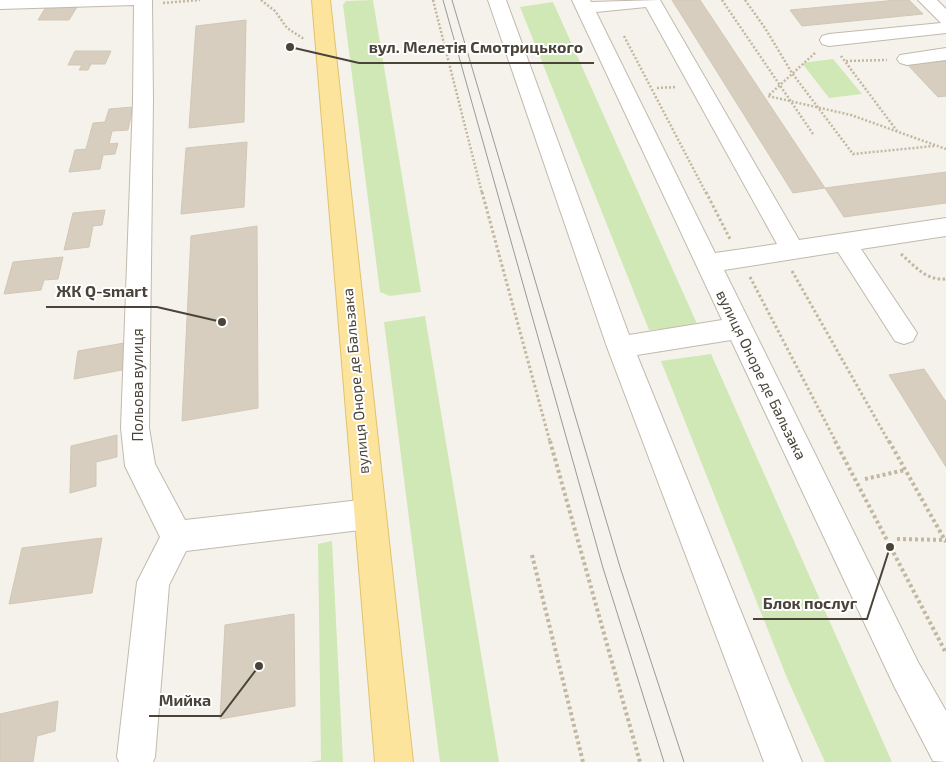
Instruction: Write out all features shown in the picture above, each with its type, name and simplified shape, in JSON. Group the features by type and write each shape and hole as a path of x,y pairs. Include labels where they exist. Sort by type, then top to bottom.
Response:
{"main road":[{"name":"вулиця Оноре де Бальзака","path":"320,0 394,762"}],"street":[{"path":"0,4 142,0"},
{"name":"Польова вулиця","path":"142,0 143,101 136,428 140,466 177,537"},
{"path":"497,0 620,347 783,762"},
{"path":"926,0 946,19"},
{"path":"582,4 608,6 652,2 787,252"},
{"name":"вулиця Оноре де Бальзака","path":"582,4 906,674 936,707 946,748"},
{"path":"829,40 946,28"},
{"path":"907,59 946,54"},
{"path":"708,263 846,244 946,227"},
{"path":"846,244 904,333"},
{"path":"620,347 739,328"},
{"path":"136,758 153,582 177,537 369,514"}],"path":[{"path":"142,0 170,3 200,0"},
{"path":"261,0 275,11 287,28 325,47"},
{"path":"433,0 470,150 640,762"},
{"path":"722,0 813,134"},
{"path":"745,0 766,28 792,73 853,154 937,146"},
{"path":"608,6 946,653"},
{"path":"897,131 829,40 768,96 851,114 937,146 946,149"},
{"path":"845,62 907,59"},
{"path":"881,238 928,277 939,280 946,279"},
{"path":"787,252 905,470 946,541"},
{"path":"865,479 905,470"},
{"path":"897,539 946,541"},
{"path":"532,555 574,716 583,762"}],"green space":[{"path":"373,0 421,292 390,296 380,292 343,5 346,1"},
{"path":"553,2 698,326 649,330 520,7"},
{"path":"833,59 862,94 829,98 802,63"},
{"path":"425,316 499,762 440,762 384,322"},
{"path":"711,354 892,762 825,762 787,678 661,361"},
{"path":"332,541 343,762 308,762 321,760 318,544"}],"building":[{"path":"672,0 700,0 825,188 793,193"},
{"path":"909,0 923,14 802,26 790,10"},
{"path":"46,7 77,7 69,20 38,20"},
{"path":"246,20 244,122 189,128 196,26"},
{"path":"75,51 111,51 105,64 91,64 88,70 79,70 82,65 68,65"},
{"path":"926,60 929,63 946,61 946,96 938,97 906,63"},
{"path":"133,107 128,130 112,131 109,144 118,143 115,154 103,155 100,169 69,172 75,150 86,149 93,123 105,122 109,109"},
{"path":"247,142 244,207 181,214 186,148"},
{"path":"946,172 946,203 844,217 825,188"},
{"path":"105,210 102,225 93,226 89,247 64,250 73,213"},
{"path":"257,226 258,408 182,421 191,236"},
{"path":"63,257 58,279 44,280 41,290 4,294 13,262"},
{"path":"124,343 122,370 74,379 78,351"},
{"path":"924,369 946,402 946,467 889,375"},
{"path":"117,435 117,457 96,462 96,486 70,493 71,446"},
{"path":"102,538 92,593 9,604 22,548"},
{"path":"294,614 295,706 220,719 225,625"},
{"path":"58,701 55,731 37,736 33,762 0,762 0,714"}],"tram line":[{"path":"443,0 603,568 664,762"},
{"path":"452,0 620,567 684,762"}],"place":[{"name":"вул. Мелетія Смотрицького","path":"290,47"},
{"name":"ЖК Q-smart","path":"222,322"},
{"name":"Блок послуг","path":"890,547"},
{"name":"Мийка","path":"259,666"}]}
